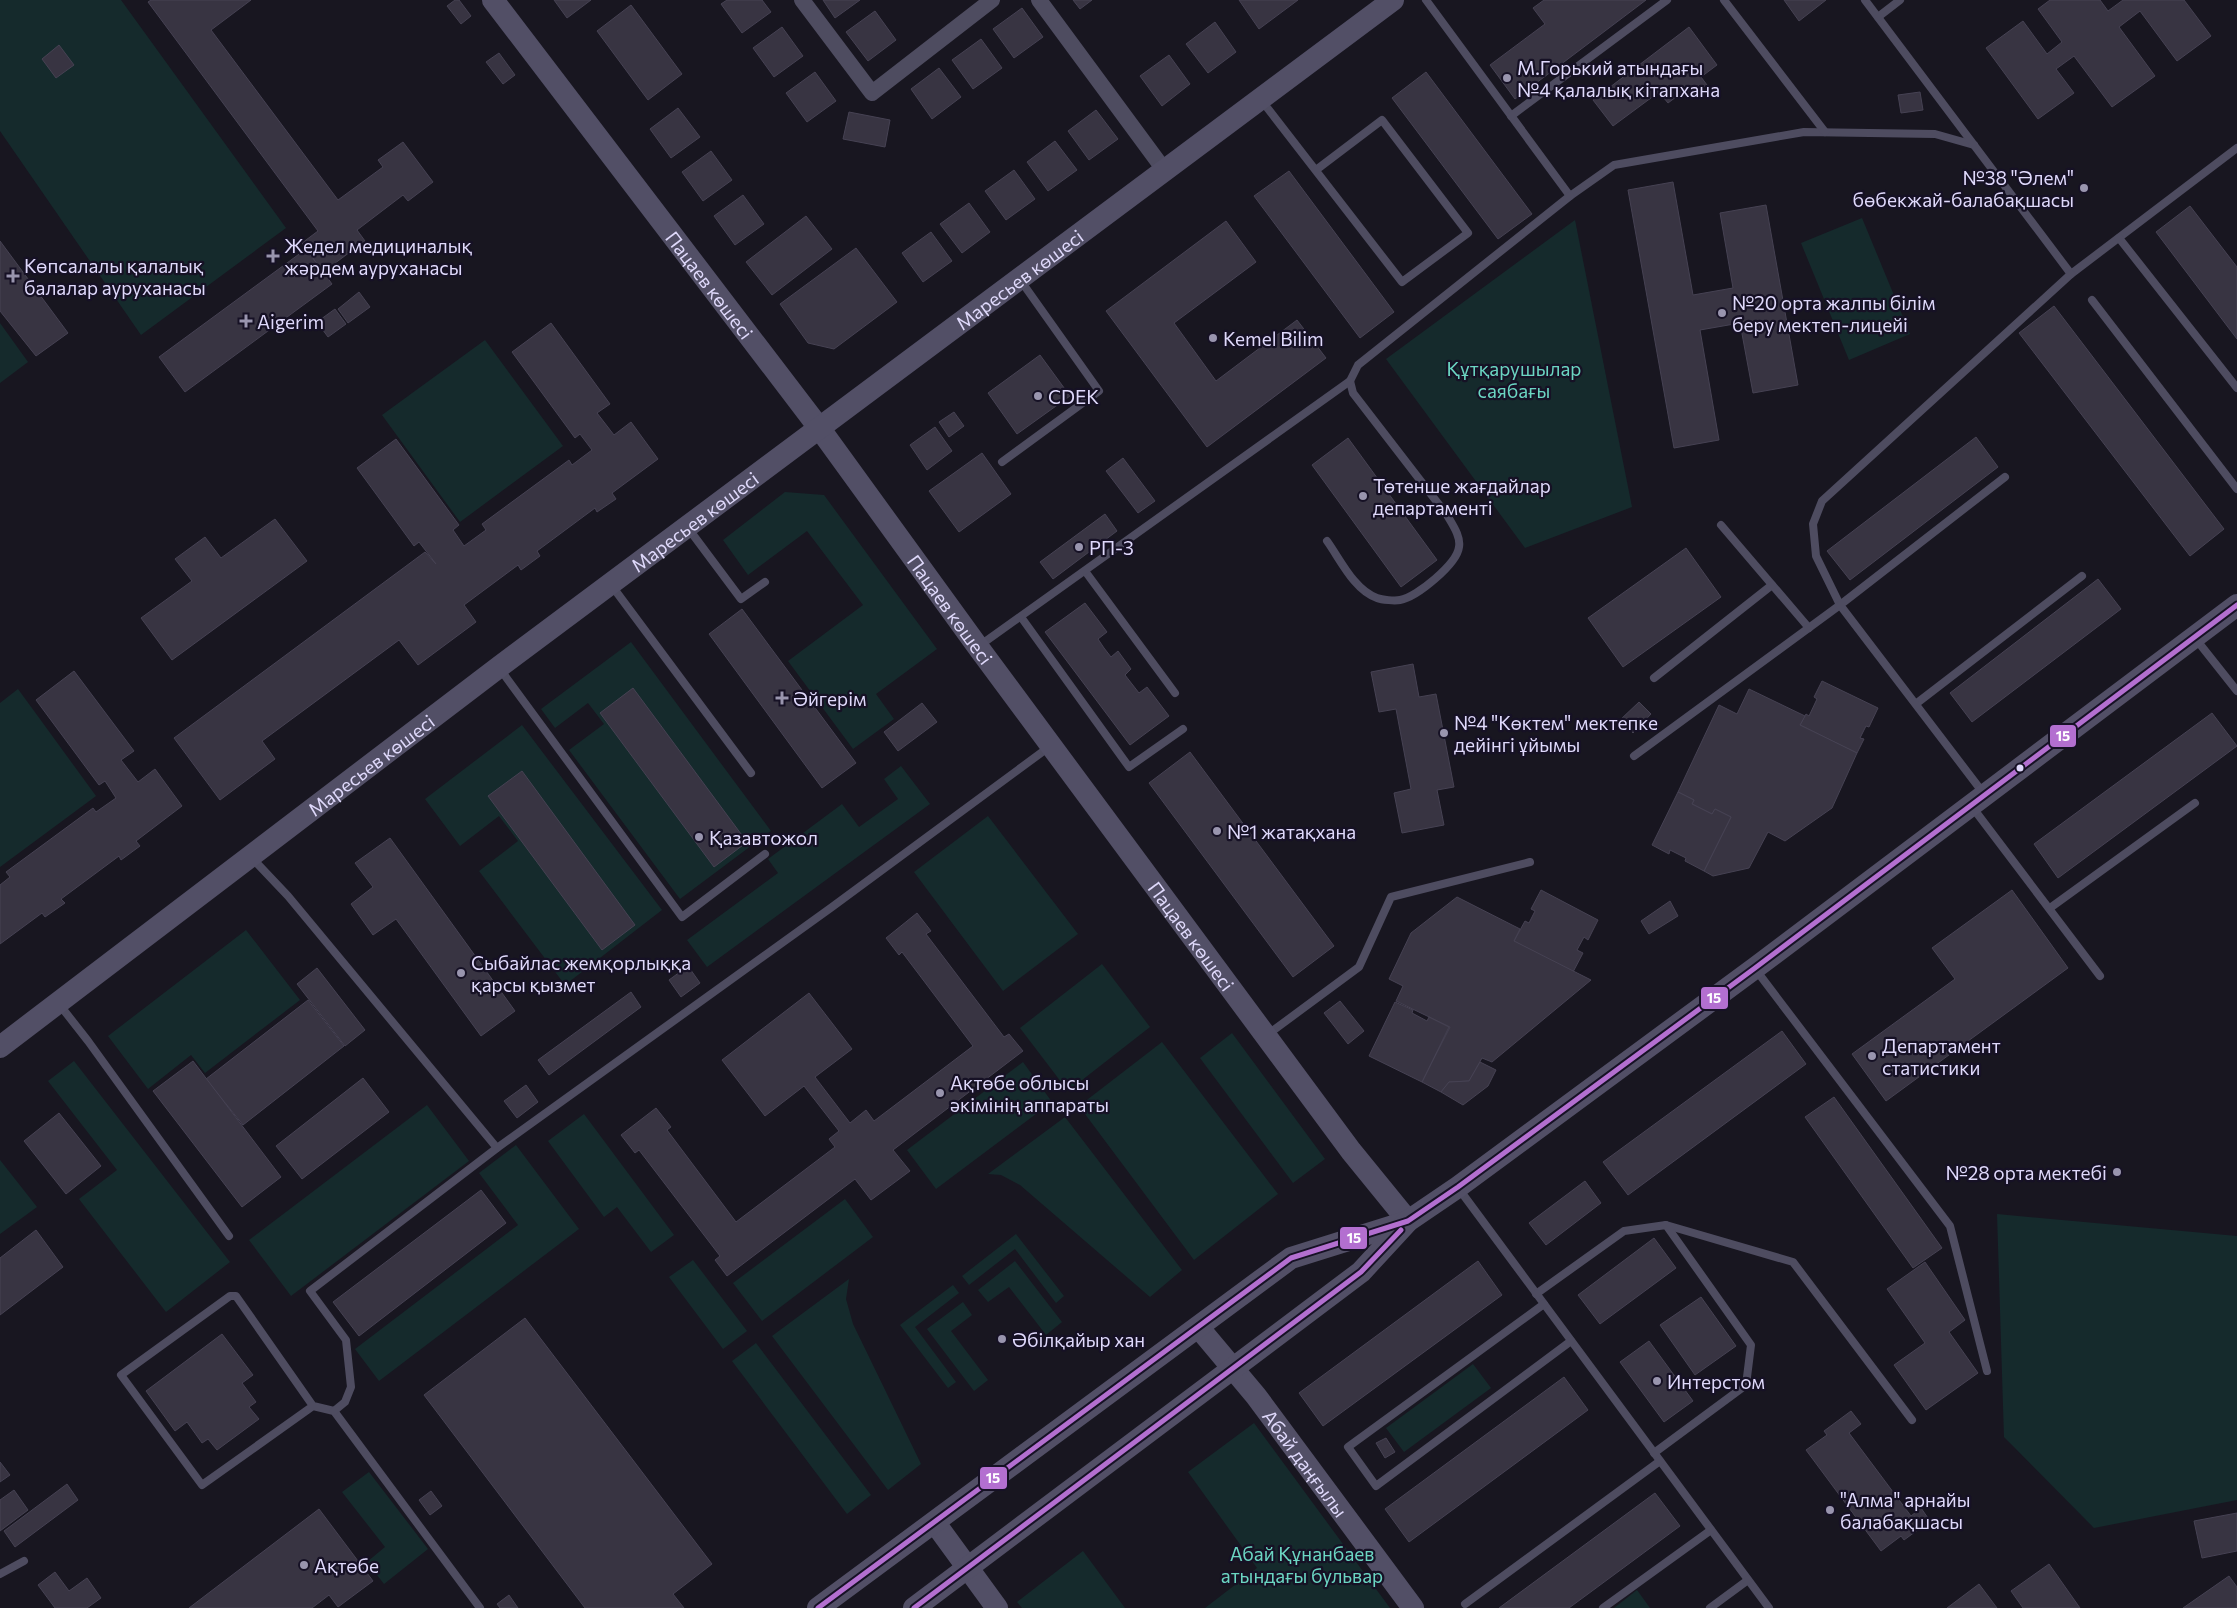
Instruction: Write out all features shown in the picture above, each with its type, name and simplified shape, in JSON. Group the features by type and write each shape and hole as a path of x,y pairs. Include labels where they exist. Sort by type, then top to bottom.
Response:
{"main road":[{"name":"Пацаев көшесі","path":"493,0 820,429 978,647 1351,1151 1408,1221"},
{"name":"Маресьев көшесі","path":"0,1047 249,855 498,667 611,585 1393,0"},
{"path":"914,1608 1361,1272 1408,1221 1458,1188 1755,968 2237,605"},
{"path":"818,1608 1292,1258 1408,1221"},
{"name":"Абай даңғылы","path":"1199,1328 1232,1370 1256,1396 1413,1608"},
{"path":"935,1523 997,1608"}],"street":[{"path":"802,0 872,93 992,0"},
{"path":"1039,0 1165,171"}],"lane":[{"path":"1426,0 1570,196"},
{"path":"1511,116 1667,0"},
{"path":"1724,0 1825,132"},
{"path":"1865,0 2071,274"},
{"path":"1878,17 1900,0"},
{"path":"1261,99 1402,282 1468,233 1382,120 1316,170"},
{"path":"978,647 1350,381 1358,365 1570,196 1614,165 1804,132 1935,134 1974,146"},
{"path":"2100,976 2050,908 1917,703 1840,605 1816,556 1814,524 1822,501 2071,274 2237,148"},
{"path":"2119,238 2237,388"},
{"path":"1002,462 1099,391 1020,280"},
{"path":"2092,300 2237,489"},
{"path":"1327,541 1359,586 1378,598 1401,600 1423,589 1448,566 1459,548 1457,534 1447,515 1365,410 1353,393 1350,381"},
{"path":"1634,756 1840,605 2005,477"},
{"path":"1721,525 1809,628"},
{"path":"688,527 741,599 765,582"},
{"path":"1085,571 1175,693"},
{"path":"1917,703 2082,576"},
{"path":"611,585 751,773"},
{"path":"1654,678 1772,585"},
{"path":"1021,617 1129,767 1183,729"},
{"path":"2194,636 2237,691"},
{"path":"498,667 682,917 765,854"},
{"path":"334,1411 345,1402 351,1387 346,1340 310,1291 497,1148 832,907 1051,745"},
{"path":"2050,908 2195,803"},
{"path":"249,855 288,896 497,1148"},
{"path":"1266,1036 1359,967 1391,897 1530,862"},
{"path":"1755,968 1950,1226 1987,1372"},
{"path":"58,1003 88,1040 229,1236"},
{"path":"1458,1188 1768,1608"},
{"path":"1536,1294 1624,1232 1666,1225 1793,1262 1912,1420"},
{"path":"1654,1453 1746,1386 1751,1345 1666,1225"},
{"path":"313,1406 202,1485 121,1375 230,1296 236,1296 313,1406 334,1411 480,1608"},
{"path":"1544,1304 1348,1447 1376,1486 1571,1341"},
{"path":"1466,1604 1660,1461"},
{"path":"1603,1608 1711,1530"},
{"path":"0,1574 24,1561"},
{"path":"1710,1608 1748,1580"}],"green space":[{"path":"0,0 121,0 286,228 141,335 0,131"},
{"path":"1862,218 1910,334 1849,360 1801,243"},
{"name":"Құтқарушылар саябағы","path":"1575,220 1632,507 1525,548 1386,359"},
{"path":"0,323 28,362 0,383"},
{"path":"485,340 563,446 460,522 382,415"},
{"path":"785,492 824,495 937,649 876,694 894,719 853,749 788,661 863,605 807,531 748,575 723,540"},
{"path":"631,642 771,831 680,899 569,750 604,724 588,703 555,728 541,709"},
{"path":"18,689 96,796 0,867 0,703"},
{"path":"522,725 662,910 565,985 479,871 518,841 499,816 460,846 425,799"},
{"path":"901,766 930,804 707,967 687,940 778,873 768,859 842,804 859,827 898,799 884,779"},
{"path":"988,816 1078,934 1003,991 914,872"},
{"path":"246,930 300,1000 205,1073 191,1055 148,1089 108,1036"},
{"path":"1102,964 1150,1027 1068,1091 1020,1028"},
{"path":"1232,1033 1325,1159 1293,1183 1200,1058"},
{"path":"1162,1042 1278,1194 1194,1260 1079,1106"},
{"path":"74,1061 230,1262 166,1312 79,1199 117,1170 48,1081"},
{"path":"1023,1062 1052,1102 936,1189 907,1150"},
{"path":"427,1105 469,1161 291,1296 249,1240"},
{"path":"584,1114 674,1235 651,1252 617,1207 604,1217 548,1141"},
{"path":"1065,1117 1182,1270 1150,1297 1020,1185 1001,1175 988,1174"},
{"path":"516,1145 579,1229 379,1381 355,1349 518,1225 479,1173"},
{"path":"0,1160 37,1207 0,1234"},
{"path":"845,1199 873,1237 762,1321 733,1283"},
{"path":"1997,1214 2237,1236 2237,1500 2094,1528 2004,1437"},
{"path":"1016,1234 1064,1296 1056,1303 1015,1249 969,1285 962,1276"},
{"path":"693,1260 747,1331 723,1349 669,1277"},
{"path":"1015,1261 1062,1322 1046,1335 1009,1287 988,1302 978,1290"},
{"path":"849,1279 846,1299 853,1324 921,1464 888,1490 772,1336"},
{"path":"953,1285 959,1293 915,1327 956,1382 948,1388 900,1325"},
{"path":"963,1302 972,1315 951,1331 988,1380 974,1391 927,1329"},
{"path":"756,1343 871,1495 847,1514 732,1361"},
{"path":"1473,1364 1491,1388 1404,1452 1386,1428"},
{"name":"Абай Құнанбаев атындағы бульвар","path":"1254,1423 1390,1608 1205,1608 1257,1568 1188,1472"},
{"path":"369,1472 428,1549 384,1584 367,1562 385,1547 342,1492"},
{"path":"1083,1551 1125,1608 1022,1608 1017,1602"},
{"path":"1637,1590 1650,1608 1614,1608"}],"building":[{"path":"151,0 251,0 211,30 338,200 383,167 378,160 403,142 433,182 408,201 403,195 357,230 365,241 323,272 302,243 318,231 148,2"},
{"path":"455,0 459,0 471,16 461,24 447,6"},
{"path":"554,0 591,0 567,18"},
{"path":"727,0 762,0 771,12 742,33 721,4"},
{"path":"823,0 860,0 835,18"},
{"path":"1073,0 1092,0 1080,9"},
{"path":"1239,0 1298,0 1259,29"},
{"path":"1544,0 1646,0 1515,99 1490,65 1545,24 1533,8"},
{"path":"1784,0 1826,0 1799,21"},
{"path":"2050,0 2100,0 2108,11 2123,0 2184,0 2211,36 2177,61 2140,11 2119,27 2155,76 2112,107 2074,56 2056,69 2074,93 2038,119 1986,48 2023,21 2047,54 2062,42 2038,9"},
{"path":"631,5 682,74 648,100 597,31"},
{"path":"1022,8 1043,37 1014,58 993,29"},
{"path":"875,11 896,40 868,61 846,32"},
{"path":"1215,22 1236,52 1208,73 1186,44"},
{"path":"782,27 803,56 774,77 753,48"},
{"path":"1689,27 1717,65 1701,77 1707,85 1689,98 1684,91 1668,103 1659,92 1613,126 1593,100"},
{"path":"981,39 1002,68 973,89 952,60"},
{"path":"59,45 74,65 56,78 42,59"},
{"path":"499,53 515,75 503,84 486,62"},
{"path":"1169,55 1190,84 1162,106 1140,76"},
{"path":"939,68 961,97 932,119 911,89"},
{"path":"815,72 836,101 807,122 786,93"},
{"path":"1426,72 1532,214 1498,239 1392,98"},
{"path":"1920,92 1923,110 1901,113 1898,95"},
{"path":"678,108 700,137 671,158 650,129"},
{"path":"1096,110 1118,139 1089,160 1068,131"},
{"path":"849,112 890,120 885,147 843,139"},
{"path":"1055,141 1077,170 1048,191 1027,162"},
{"path":"711,151 732,180 703,201 682,172"},
{"path":"1014,170 1035,199 1006,220 985,191"},
{"path":"1289,171 1394,312 1360,338 1254,196"},
{"path":"1673,182 1693,295 1733,288 1720,213 1766,205 1798,385 1753,393 1740,323 1700,330 1719,440 1674,448 1628,190"},
{"path":"743,195 764,224 735,245 714,216"},
{"path":"969,203 990,232 962,253 940,224"},
{"path":"2190,206 2237,267 2237,339 2156,232"},
{"path":"806,216 832,249 772,295 746,262"},
{"path":"1226,221 1256,262 1174,323 1216,381 1297,320 1326,358 1207,447 1106,311"},
{"path":"931,232 952,261 923,282 902,253"},
{"name":"Көпсалалы қалалық балалар ауруханасы","path":"0,241 68,333 36,356 0,311"},
{"path":"856,248 897,302 834,349 808,343 780,304"},
{"name":"Aigerim","path":"306,249 332,284 185,392 159,357"},
{"path":"359,292 370,307 348,323 338,309"},
{"path":"2054,306 2224,529 2190,556 2019,333"},
{"path":"335,309 346,324 328,337 317,322"},
{"path":"551,323 610,404 597,413 614,435 631,422 658,459 612,493 616,499 597,512 595,508 537,551 540,556 521,570 518,565 464,605 476,622 418,665 399,640 262,741 275,759 220,800 174,738 425,552 436,564 419,542 414,546 357,468 396,439 459,525 453,530 464,546 486,530 482,524 569,460 572,465 592,450 580,434 575,438 512,352"},
{"path":"1040,355 1070,396 1017,434 988,393"},
{"path":"954,412 964,426 949,437 939,422"},
{"path":"935,427 952,451 927,470 910,445"},
{"path":"1976,437 1998,467 1850,580 1827,551"},
{"name":"Төтенше жағдайлар департаменті","path":"1348,438 1437,560 1401,587 1312,465"},
{"path":"982,453 1011,494 959,532 929,491"},
{"path":"1123,458 1155,501 1138,513 1106,471"},
{"name":"РП-3","path":"1105,514 1117,531 1053,579 1040,562"},
{"path":"275,519 307,561 172,660 141,618 192,581 175,559 205,537 221,558"},
{"path":"1686,548 1721,597 1623,667 1588,618"},
{"path":"2098,579 2121,609 1972,722 1950,693"},
{"path":"1085,603 1107,632 1098,639 1104,648 1111,657 1118,651 1131,669 1125,675 1139,693 1147,687 1169,716 1130,745 1045,632"},
{"name":"Әйгерім","path":"742,609 856,763 822,788 709,634"},
{"path":"1413,664 1419,697 1436,694 1454,787 1437,790 1444,825 1402,833 1394,793 1411,789 1396,709 1379,712 1371,672"},
{"path":"74,671 134,751 121,760 138,782 155,769 182,806 136,841 140,846 121,860 119,856 61,899 65,903 45,917 42,913 0,944 0,885 10,877 6,872 93,808 96,812 116,798 105,781 99,785 36,700"},
{"path":"1822,681 1878,708 1869,727 1866,726 1860,738 1864,739 1857,753 1800,725 1806,714 1809,716 1817,699 1814,697"},
{"path":"633,688 747,842 714,867 600,713"},
{"path":"1749,689 1805,716 1800,725 1857,753 1832,808 1785,841 1768,832 1749,868 1713,876 1704,871 1731,817 1715,809 1712,814 1692,804 1694,800 1678,792 1719,705 1737,714"},
{"path":"1639,702 1651,714 1633,733 1620,720"},
{"path":"922,703 937,722 898,751 884,732"},
{"path":"2212,713 2237,746 2058,878 2034,844"},
{"name":"№1 жатақхана","path":"1190,752 1334,946 1293,977 1149,783"},
{"path":"522,771 635,925 602,950 488,796"},
{"path":"1678,792 1694,800 1692,804 1712,814 1715,809 1731,817 1704,871 1685,861 1686,858 1670,850 1669,854 1652,845"},
{"name":"Сыбайлас жемқорлыққа қарсы қызмет","path":"390,838 515,1011 481,1036 396,919 373,935 351,904 373,887 355,863"},
{"path":"1541,890 1598,920 1588,940 1584,937 1577,950 1583,953 1573,972 1514,941 1525,921 1529,923 1535,911 1531,909"},
{"path":"2012,890 2068,968 1886,1101 1852,1054 1955,979 1932,948"},
{"path":"1457,897 1520,929 1514,941 1591,980 1492,1062 1482,1058 1469,1081 1449,1082 1441,1092 1422,1082 1450,1027 1396,1001 1403,986 1389,979 1411,933"},
{"path":"1670,901 1678,916 1649,934 1641,921"},
{"name":"Ақтөбе облысы әкімінің аппараты","path":"917,913 931,931 926,934 1004,1037 1009,1034 1023,1051 893,1150 910,1171 871,1200 855,1179 727,1276 715,1260 720,1256 639,1150 635,1153 621,1135 656,1108 671,1127 667,1130 736,1222 835,1147 829,1139 839,1131 804,1086 765,1116 722,1060 809,993 852,1049 815,1077 850,1123 866,1110 874,1121 973,1046 902,952 899,955 886,938"},
{"path":"688,966 700,983 681,997 669,980"},
{"path":"317,968 365,1030 345,1046 297,984"},
{"path":"631,992 641,1007 549,1075 538,1060"},
{"path":"308,1000 344,1046 243,1125 206,1079"},
{"path":"1340,1001 1364,1031 1348,1044 1324,1013"},
{"path":"1395,1002 1413,1010 1412,1013 1427,1021 1429,1017 1449,1027 1422,1082 1369,1056"},
{"path":"1782,1031 1806,1064 1628,1195 1603,1162"},
{"path":"193,1061 281,1177 242,1207 153,1091"},
{"path":"1480,1062 1496,1070 1488,1086 1463,1105 1441,1092 1449,1082 1469,1081"},
{"path":"363,1078 389,1112 302,1179 276,1146"},
{"path":"526,1085 538,1102 517,1118 504,1101"},
{"path":"1834,1097 1942,1248 1913,1268 1805,1117"},
{"path":"59,1113 101,1166 66,1194 24,1141"},
{"path":"1585,1181 1601,1203 1546,1245 1529,1223"},
{"path":"481,1190 506,1223 359,1336 333,1302"},
{"path":"36,1230 63,1267 0,1315 0,1258"},
{"path":"1654,1238 1676,1268 1600,1324 1578,1295"},
{"path":"1478,1261 1502,1295 1323,1426 1299,1393"},
{"path":"1925,1262 1965,1320 1949,1332 1978,1373 1926,1410 1894,1365 1925,1343 1887,1289"},
{"path":"1701,1297 1736,1346 1695,1375 1660,1325"},
{"path":"525,1318 712,1564 673,1594 684,1608 585,1608 424,1395"},
{"path":"222,1334 253,1375 242,1383 256,1402 249,1407 259,1419 217,1450 208,1439 202,1443 187,1422 175,1431 146,1391"},
{"name":"Интерстом","path":"1649,1341 1693,1401 1664,1422 1620,1362"},
{"path":"1564,1377 1588,1410 1409,1542 1385,1509"},
{"path":"1851,1411 1861,1424 1849,1433 1911,1516 1921,1508 1930,1521 1904,1540 1901,1536 1881,1551 1806,1450 1827,1435 1824,1431"},
{"path":"1386,1438 1395,1452 1385,1458 1376,1443"},
{"path":"0,1462 10,1475 0,1482"},
{"path":"67,1484 78,1500 15,1547 4,1531"},
{"path":"14,1490 28,1510 0,1531 0,1500"},
{"path":"431,1491 442,1506 430,1515 419,1500"},
{"path":"1655,1493 1680,1526 1569,1608 1499,1608"},
{"name":"Ақтөбе","path":"319,1509 373,1581 338,1607 329,1595 312,1608 189,1608"},
{"path":"2237,1513 2237,1551 2202,1558 2194,1521"},
{"path":"2049,1564 2080,1608 2023,1608 2011,1591"},
{"path":"55,1572 69,1591 87,1578 101,1598 87,1608 55,1608 38,1585"},
{"path":"2229,1576 2237,1587 2237,1608 2183,1608"},
{"path":"1979,1584 1997,1608 1947,1608"},
{"path":"509,1595 518,1608 500,1608 497,1604"}],"transit line":[{"name":"15","path":"818,1608 1291,1258 1408,1221 1458,1187 1755,968 2237,605"},
{"name":"15","path":"914,1608 1361,1272 1401,1230"}],"place":[{"name":"М.Горький атындағы №4 қалалық кітапхана","path":"1507,78"},
{"name":"№38 \"Әлем\" бөбекжай-балабақшасы","path":"2084,188"},
{"name":"Жедел медициналық жәрдем ауруханасы","path":"273,256"},
{"name":"Көпсалалы қалалық балалар ауруханасы","path":"13,276"},
{"name":"№20 орта жалпы білім беру мектеп-лицейі","path":"1722,313"},
{"name":"Aigerim","path":"246,321"},
{"name":"Kemel Bilim","path":"1213,338"},
{"name":"CDEK","path":"1038,396"},
{"name":"Төтенше жағдайлар департаменті","path":"1363,496"},
{"name":"РП-3","path":"1079,547"},
{"name":"Әйгерім","path":"782,698"},
{"name":"№4 \"Көктем\" мектепке дейінгі ұйымы","path":"1444,733"},
{"name":"№1 жатақхана","path":"1217,831"},
{"name":"Қазавтожол","path":"699,837"},
{"name":"Сыбайлас жемқорлыққа қарсы қызмет","path":"461,973"},
{"name":"Департамент статистики","path":"1872,1056"},
{"name":"Ақтөбе облысы әкімінің аппараты","path":"940,1093"},
{"name":"№28 орта мектебі","path":"2117,1172"},
{"name":"Әбілқайыр хан","path":"1002,1339"},
{"name":"Интерстом","path":"1657,1381"},
{"name":"\"Алма\" арнайы балабақшасы","path":"1830,1510"},
{"name":"Ақтөбе","path":"304,1565"}]}
